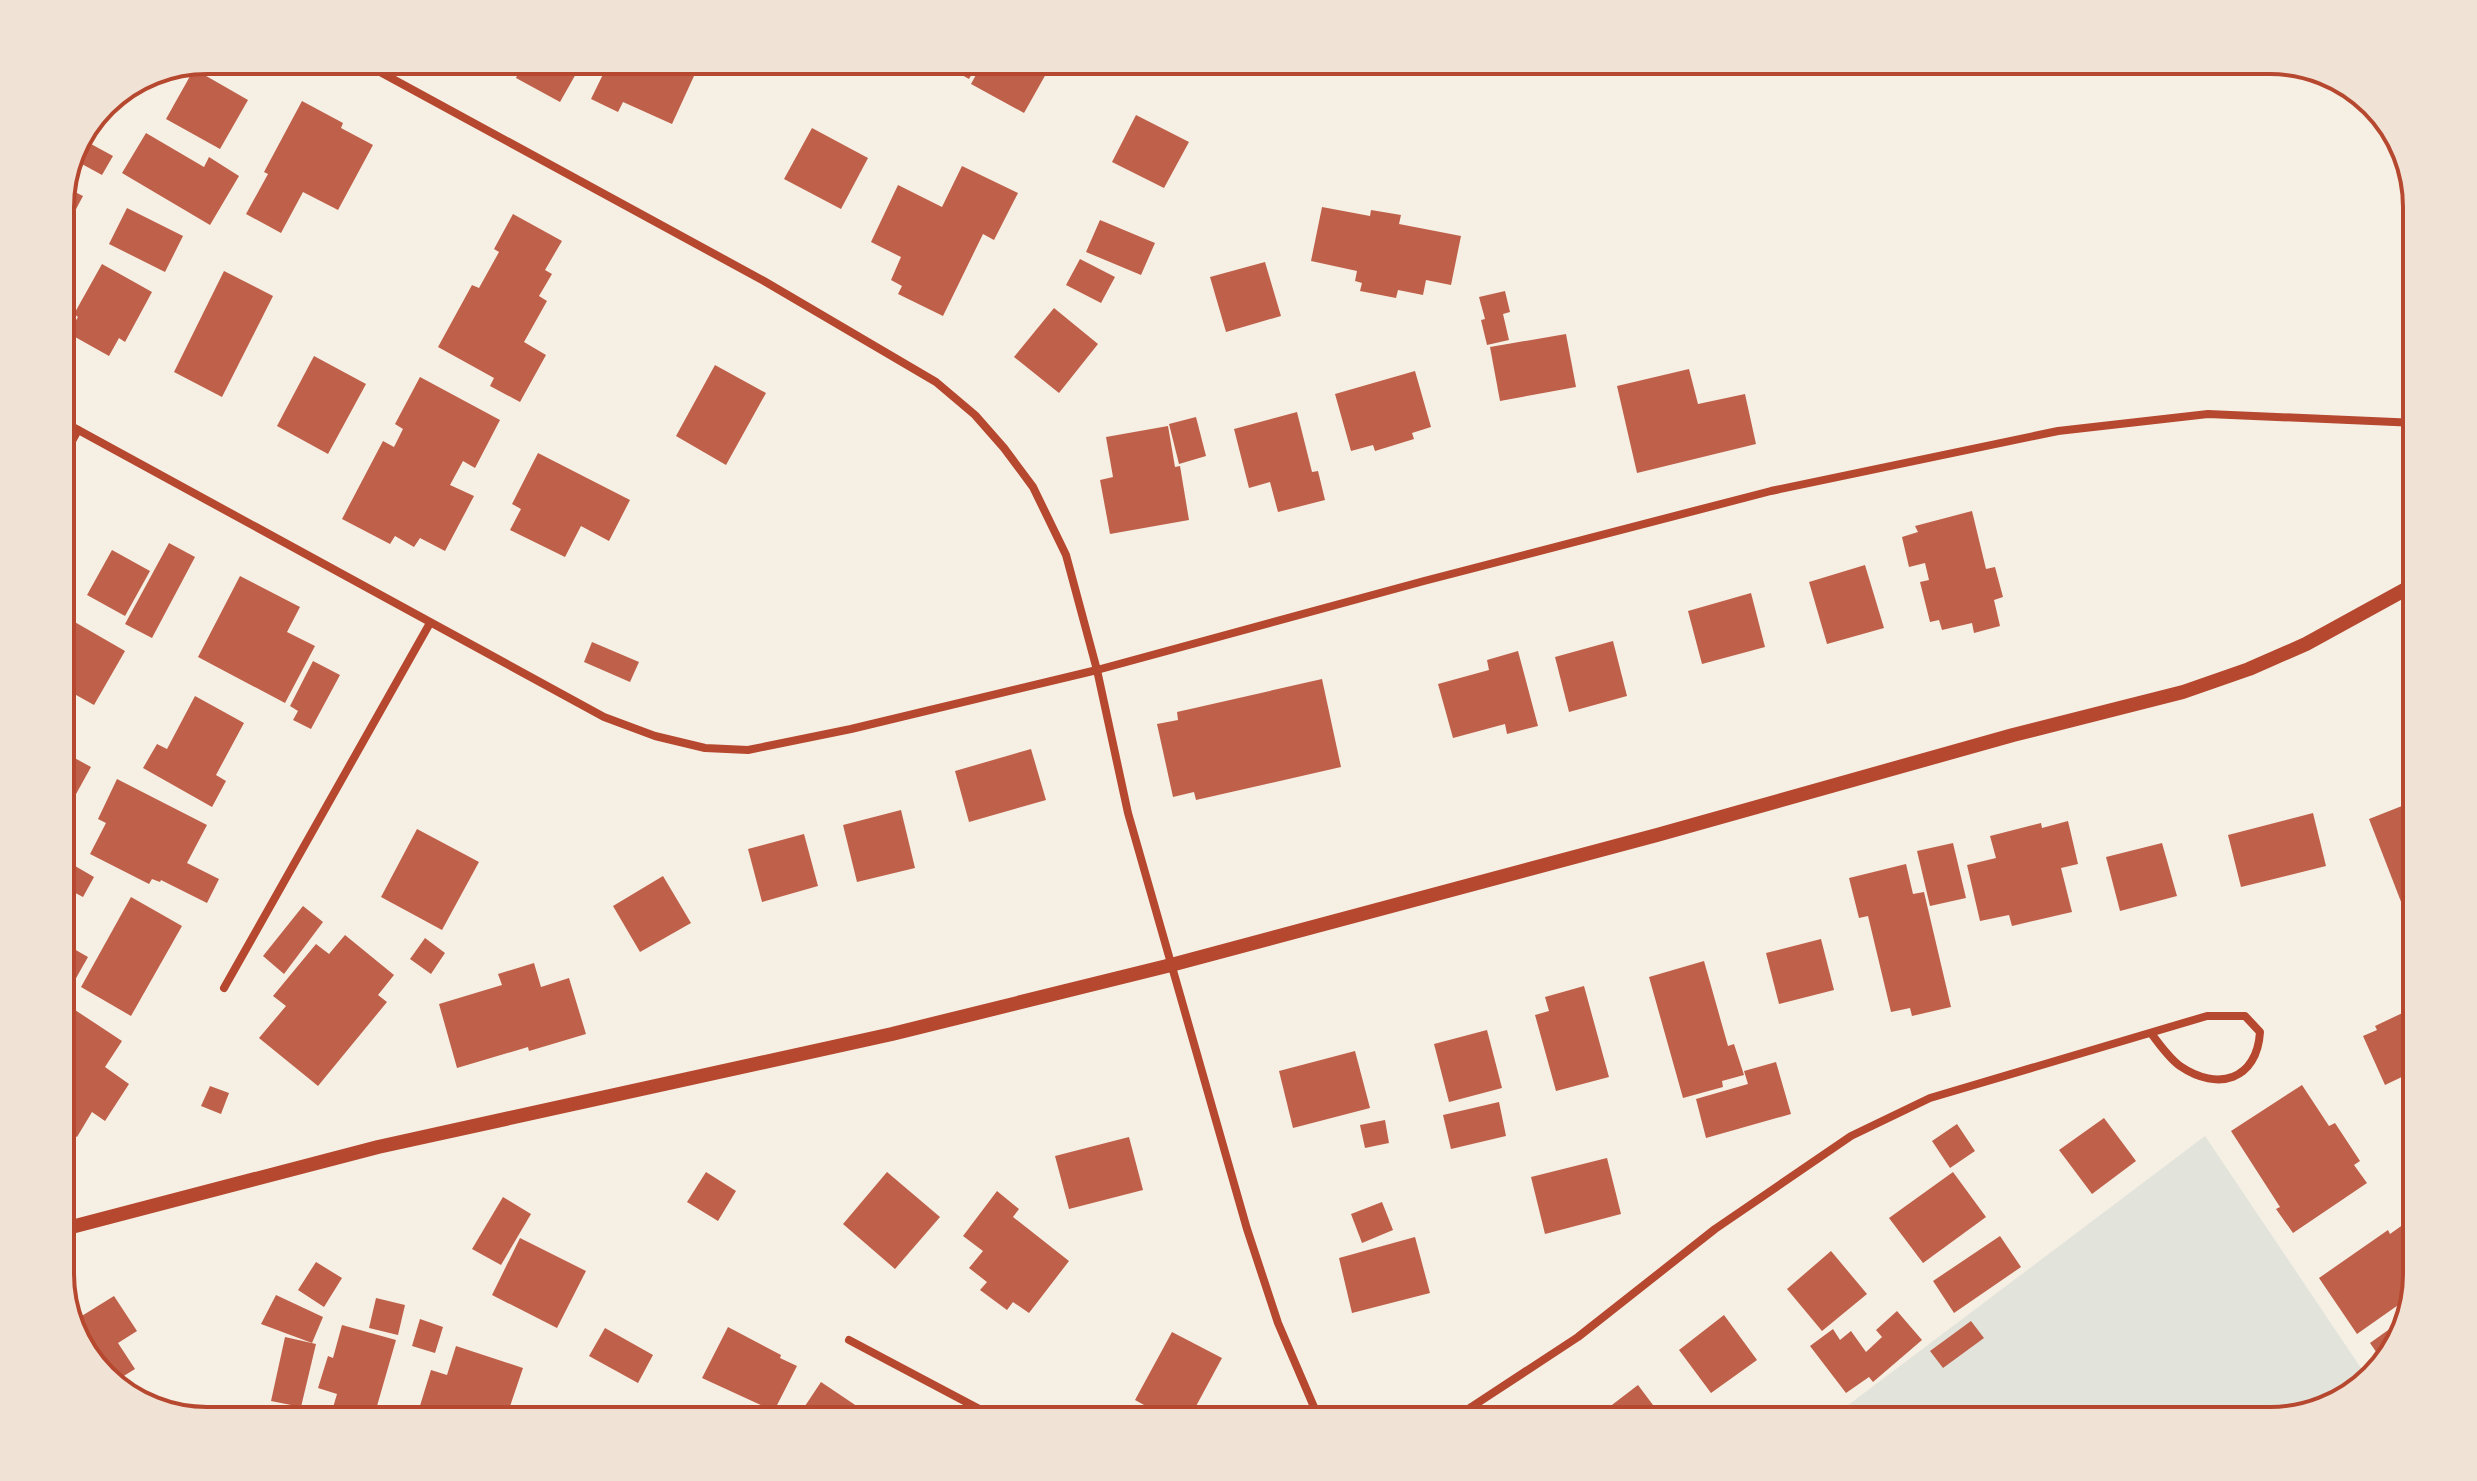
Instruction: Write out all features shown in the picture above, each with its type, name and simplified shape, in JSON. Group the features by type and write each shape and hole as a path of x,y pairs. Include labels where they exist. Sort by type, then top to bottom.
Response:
{"street":[{"path":"384,74 764,281 936,382 975,415 1033,487 1066,555 1097,670 1128,813 1171,965 1260,1269 1278,1323 1314,1407"},
{"path":"74,428 604,717 655,736 705,748 748,750 1097,670 1771,491 2058,431 2208,414 2403,422"},
{"path":"74,437 78,430"},
{"path":"74,1226 378,1147 892,1034 1171,965 1657,835 2013,735 2183,692 2249,669 2306,644 2403,591"},
{"path":"224,988 430,623"},
{"path":"1471,1407 1578,1337 1715,1229 1851,1136 1930,1098 2207,1016 2245,1016 2260,1032 2259,1049 2244,1072 2226,1080 2204,1078 2178,1065 2151,1033"},
{"path":"849,1340 976,1407"}],"shaded area":[{"path":"2205,1136 2362,1370 2321,1397 2287,1406 1846,1407"}],"building":[{"path":"203,74 248,100 220,149 166,119 190,76"},
{"path":"518,74 576,74 560,102 516,78"},
{"path":"603,74 694,76 672,124 623,102 618,112 591,99"},
{"path":"976,74 1046,74 1024,113 971,84"},
{"path":"302,101 343,123 341,128 373,145 338,210 303,192 281,233 246,214 268,174 264,172"},
{"path":"1136,115 1189,142 1164,188 1112,162"},
{"path":"812,128 868,158 841,209 784,179"},
{"path":"146,133 204,167 209,157 239,176 210,225 122,173"},
{"path":"91,144 113,156 102,175 82,164"},
{"path":"962,166 1018,193 994,240 983,234 943,316 898,294 902,286 891,280 901,257 871,242 898,185 942,207"},
{"path":"75,192 83,196 74,213"},
{"path":"1322,207 1370,216 1371,210 1401,215 1399,224 1461,236 1451,285 1426,280 1423,295 1398,290 1396,298 1360,291 1362,283 1355,281 1357,271 1311,261"},
{"path":"127,208 183,236 165,272 109,244"},
{"path":"513,214 562,241 545,270 552,274 539,296 547,301 524,342 546,355 520,402 490,386 494,378 438,347 472,285 479,288 499,252 494,249"},
{"path":"1100,220 1155,243 1141,275 1086,252"},
{"path":"1080,259 1115,277 1101,303 1066,285"},
{"path":"1265,262 1281,316 1226,332 1210,277"},
{"path":"102,264 152,292 125,342 119,338 109,356 74,336 74,323 78,317 74,314"},
{"path":"224,271 273,296 222,397 174,372"},
{"path":"1505,291 1510,312 1503,314 1509,340 1487,345 1479,297"},
{"path":"1054,308 1098,344 1059,393 1014,357"},
{"path":"1566,334 1576,387 1500,401 1490,347"},
{"path":"314,356 366,384 328,454 277,426"},
{"path":"715,365 766,393 726,465 676,436"},
{"path":"1689,369 1698,404 1745,394 1756,444 1637,473 1617,386"},
{"path":"1415,371 1431,427 1412,433 1414,439 1375,451 1373,445 1351,451 1335,394"},
{"path":"420,377 500,420 475,468 463,461 450,485 474,496 445,551 420,538 414,547 395,536 390,544 342,519 383,441 394,447 403,429 395,424"},
{"path":"1297,412 1312,472 1318,471 1325,500 1278,512 1270,482 1249,488 1234,429"},
{"path":"1196,417 1206,456 1179,464 1169,424"},
{"path":"1168,426 1175,467 1180,466 1189,520 1110,534 1100,480 1113,477 1106,437"},
{"path":"538,453 630,500 609,541 581,526 565,557 510,530 521,509 512,504"},
{"path":"1972,511 1986,569 1995,567 2003,597 1994,600 2000,626 1974,633 1972,623 1942,630 1939,620 1930,622 1920,582 1929,580 1925,563 1909,567 1902,537 1918,532 1915,526"},
{"path":"169,543 195,557 152,638 125,624"},
{"path":"112,550 150,571 125,616 87,595"},
{"path":"1865,565 1884,628 1827,644 1809,582"},
{"path":"240,576 300,607 287,632 315,646 285,703 198,657"},
{"path":"1751,593 1765,647 1702,664 1688,611"},
{"path":"74,622 125,651 94,705 74,694"},
{"path":"1613,641 1627,696 1569,712 1555,657"},
{"path":"592,642 639,662 630,682 584,662"},
{"path":"1518,651 1538,726 1507,734 1505,724 1453,738 1438,684 1489,670 1487,660"},
{"path":"313,661 340,675 311,729 293,720 298,711 290,706"},
{"path":"1322,679 1341,767 1196,800 1194,792 1173,797 1157,724 1178,720 1177,712"},
{"path":"195,696 244,723 216,775 226,781 212,807 143,768 157,744 167,749"},
{"path":"1031,749 1046,800 969,822 955,771"},
{"path":"74,758 91,767 74,798"},
{"path":"117,779 207,825 187,863 219,879 207,903 161,880 152,879 149,884 90,854 106,823 98,819"},
{"path":"2403,806 2403,907 2369,819"},
{"path":"901,810 915,868 857,882 843,825"},
{"path":"2313,813 2326,866 2241,887 2228,835"},
{"path":"2068,821 2078,864 2061,868 2072,912 2012,926 2009,915 1980,921 1967,865 1996,858 1990,836 2041,823 2042,828"},
{"path":"417,829 479,862 442,930 381,897"},
{"path":"804,834 818,886 762,902 748,849"},
{"path":"1953,843 1966,898 1930,906 1917,851"},
{"path":"2162,843 2177,896 2120,911 2106,857"},
{"path":"1906,864 1913,894 1924,892 1951,1007 1912,1016 1910,1008 1891,1012 1868,916 1859,918 1849,878"},
{"path":"74,865 94,877 83,897 74,892"},
{"path":"663,876 691,923 640,952 613,906"},
{"path":"131,897 182,926 131,1016 81,987"},
{"path":"303,906 323,922 284,974 263,956"},
{"path":"345,935 394,975 378,995 387,1002 318,1086 259,1038 286,1006 273,996 316,944 329,954"},
{"path":"425,938 445,953 431,974 410,959"},
{"path":"1821,939 1834,990 1779,1004 1766,953"},
{"path":"74,949 88,957 74,982"},
{"path":"1704,961 1728,1046 1734,1044 1744,1075 1722,1081 1723,1087 1683,1098 1649,977"},
{"path":"534,963 541,987 569,978 586,1034 457,1068 439,1004 502,985 498,974"},
{"path":"1584,986 1609,1077 1556,1091 1535,1015 1549,1011 1545,997"},
{"path":"74,1009 122,1041 105,1067 129,1084 105,1121 92,1112 77,1137 74,1135"},
{"path":"2403,1013 2403,1076 2385,1085 2363,1036 2377,1030 2375,1026"},
{"path":"1487,1030 1502,1088 1449,1102 1434,1044"},
{"path":"1355,1051 1370,1108 1293,1128 1279,1071"},
{"path":"1776,1062 1791,1114 1706,1138 1696,1099 1748,1084 1744,1071"},
{"path":"2302,1085 2329,1126 2335,1123 2360,1161 2354,1165 2367,1183 2293,1233 2231,1131"},
{"path":"210,1086 229,1093 221,1114 201,1106"},
{"path":"1499,1102 1506,1136 1451,1149 1443,1115"},
{"path":"2104,1118 2136,1161 2092,1194 2059,1150"},
{"path":"1385,1120 1389,1143 1365,1148 1360,1125"},
{"path":"1957,1124 1975,1151 1950,1168 1932,1141"},
{"path":"1129,1137 1143,1190 1069,1209 1055,1156"},
{"path":"1607,1158 1621,1214 1545,1234 1531,1177"},
{"path":"706,1172 736,1191 718,1221 687,1202"},
{"path":"887,1172 940,1217 895,1269 843,1224"},
{"path":"1953,1172 1986,1217 1923,1263 1889,1218"},
{"path":"997,1191 1019,1209 1013,1217 1069,1261 1029,1313 1013,1302 1007,1310 980,1290 987,1282 969,1268 983,1251 963,1236"},
{"path":"503,1197 531,1214 501,1265 472,1249"},
{"path":"1382,1202 1393,1230 1362,1243 1351,1214"},
{"path":"2403,1225 2403,1274 2399,1305 2357,1334 2319,1278 2388,1230 2390,1234"},
{"path":"2000,1236 2021,1267 1954,1313 1933,1281"},
{"path":"1415,1237 1430,1293 1352,1313 1339,1258"},
{"path":"520,1238 586,1271 557,1328 492,1295"},
{"path":"1831,1251 1867,1294 1822,1331 1787,1289"},
{"path":"316,1262 342,1278 324,1307 298,1290"},
{"path":"276,1295 323,1317 312,1343 261,1324"},
{"path":"114,1296 137,1331 118,1343 135,1369 123,1376 113,1368 96,1348 81,1317"},
{"path":"376,1298 405,1305 398,1335 369,1328"},
{"path":"1897,1311 1922,1340 1873,1382 1869,1377 1846,1393 1810,1346 1833,1329 1840,1340 1851,1331 1866,1352 1882,1337 1876,1330"},
{"path":"1724,1315 1757,1360 1711,1393 1679,1350"},
{"path":"420,1319 443,1327 435,1353 412,1346"},
{"path":"1971,1321 1984,1338 1943,1368 1930,1351"},
{"path":"342,1325 396,1340 377,1406 333,1407 337,1394 318,1388 328,1356 333,1358"},
{"path":"728,1327 797,1366 776,1407 765,1407 702,1378"},
{"path":"605,1328 653,1355 638,1383 589,1356"},
{"path":"2392,1328 2377,1353 2370,1343"},
{"path":"1172,1332 1222,1358 1196,1407 1148,1407 1135,1400"},
{"path":"285,1337 316,1344 301,1407 271,1401"},
{"path":"456,1346 523,1368 510,1407 420,1407 431,1370 447,1375"},
{"path":"821,1382 858,1407 804,1407"},
{"path":"1638,1385 1654,1407 1609,1407"}]}
